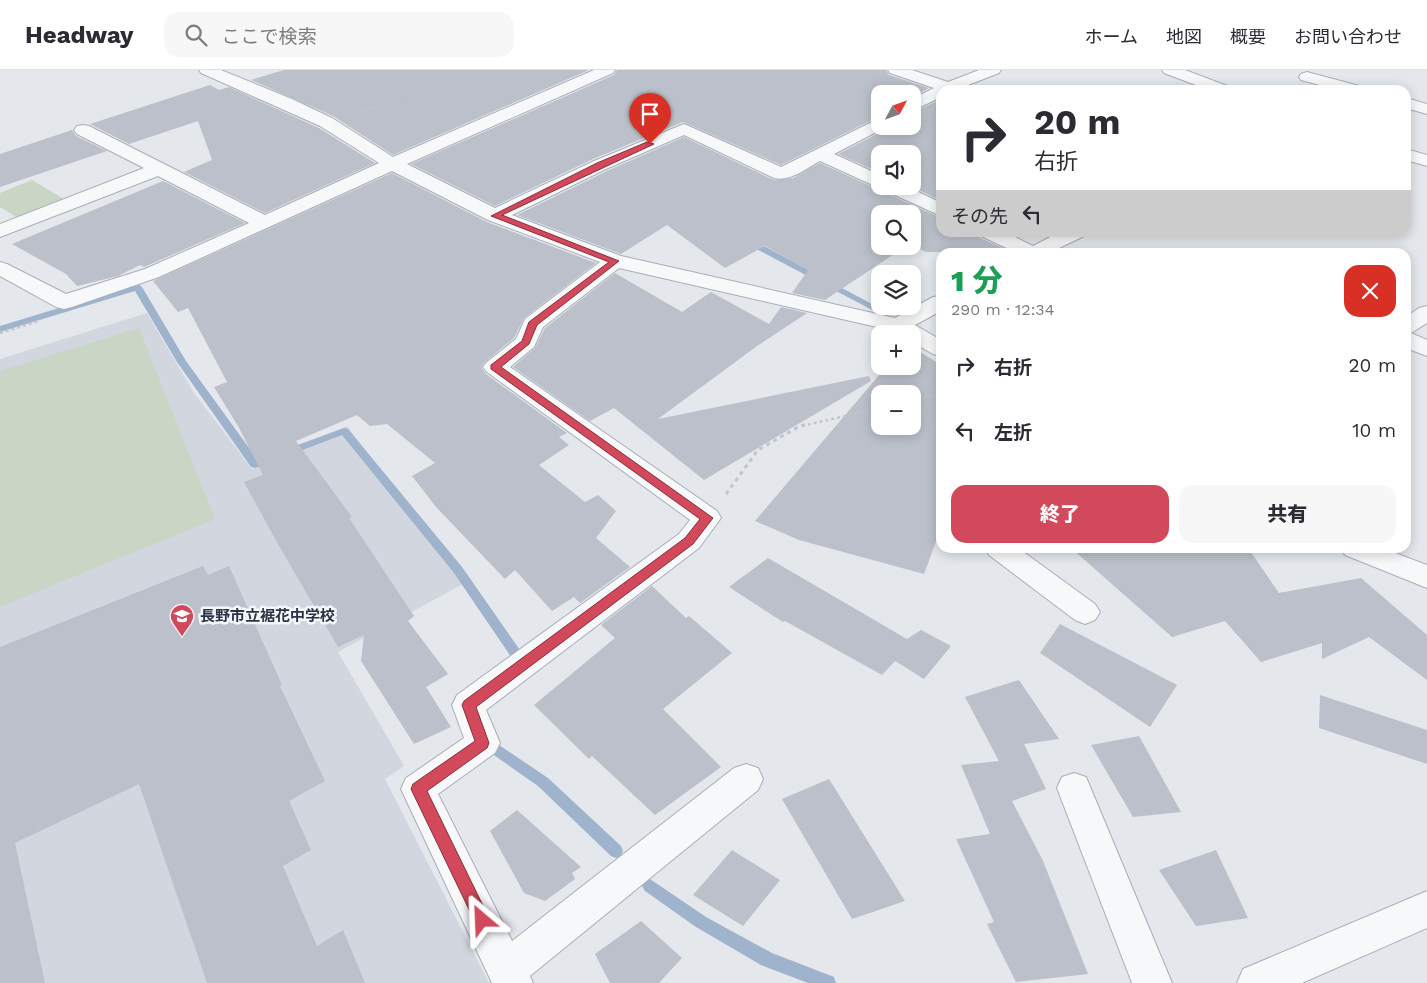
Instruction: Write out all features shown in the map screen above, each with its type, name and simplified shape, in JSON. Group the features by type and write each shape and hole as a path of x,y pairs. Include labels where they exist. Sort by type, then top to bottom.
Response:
{"street":[{"path":"207,70 326,122 392,164 495,216 615,261 898,325 936,305"},
{"path":"0,268 64,302 152,273 392,164 608,70"},
{"path":"896,70 938,85"},
{"path":"957,85 993,70"},
{"path":"1170,70 1210,85"},
{"path":"1307,76 1339,85"},
{"path":"921,102 936,95"},
{"path":"1411,104 1427,109"},
{"path":"495,216 600,165 684,129 781,174 871,128"},
{"path":"83,130 106,140 265,223"},
{"path":"820,154 871,178"},
{"path":"1411,156 1427,161"},
{"path":"3,226 159,168"},
{"path":"909,195 936,208"},
{"path":"998,237 1022,248"},
{"path":"1044,248 1067,237"},
{"path":"615,261 533,324 526,342 495,367 707,518 689,541 468,705 483,743 418,789 510,976 746,779"},
{"path":"1411,324 1427,313"},
{"path":"921,338 936,346"},
{"path":"1411,341 1427,349"},
{"path":"1006,553 1085,612"},
{"path":"1367,553 1427,577"},
{"path":"1074,788 1152,983"},
{"path":"1256,983 1427,909"}],"path":[{"path":"326,122 388,103 454,70"},
{"path":"921,398 936,395"},
{"path":"707,518 758,450 800,426 871,410"}],"shaded area":[{"name":"長野市立裾花中学校","path":"147,313 194,393 252,469 347,426 463,584 338,652 404,766 385,779 489,983 0,983 0,359"}],"green space":[{"path":"32,180 67,201 21,220 0,207 0,193"},
{"path":"139,328 215,519 0,607 0,371"}],"building":[{"path":"284,70 589,70 393,155 333,116 251,80"},
{"path":"617,70 886,70 889,75 920,85 871,85 871,120 781,165 683,122 593,159 495,206 411,164 614,75"},
{"path":"210,85 219,90 229,87 319,128 375,163 265,213 184,172 212,160 198,121 129,144 90,124"},
{"path":"921,85 929,88 921,92"},
{"path":"936,101 936,198 921,191 921,145 871,145 871,169 838,154 875,135 921,135 921,109"},
{"path":"72,130 76,136 107,151 0,187 0,154"},
{"path":"684,137 774,180 793,178 820,163 871,186 871,195 890,195 912,205 871,205 871,255 892,255 878,265 871,265 871,269 825,300 792,293 808,270 765,246 725,268 667,225 621,254 517,215 607,171"},
{"path":"392,173 487,222 596,263 524,318 514,338 481,367 486,374 567,433 559,437 569,445 539,465 585,502 598,495 616,511 596,538 630,567 580,603 574,597 552,611 515,570 505,579 436,507 412,476 435,463 387,424 370,426 357,415 296,441 352,517 349,518 414,616 408,621 448,674 426,687 451,727 414,744 361,661 364,635 338,647 279,546 244,482 263,475 238,426 214,387 227,382 188,308 178,312 153,281"},
{"path":"163,181 245,223 144,267 140,265 118,276 77,286 66,274 12,244"},
{"path":"921,209 936,216 936,237 979,237 1003,248 936,248 936,252 926,252 921,250"},
{"path":"615,273 682,312 711,292 769,324 781,307 807,313 757,346 658,419 869,376 871,381 704,480 614,408 590,421 513,367 535,348 545,328"},
{"path":"921,353 936,362 936,542 924,574 799,540 755,521 879,375 921,375"},
{"path":"1077,553 1251,553 1279,593 1361,578 1427,635 1427,680 1369,637 1322,659 1322,643 1261,662 1225,621 1172,637"},
{"path":"768,558 907,639 921,630 951,646 924,679 895,661 882,675 785,621 783,622 729,587"},
{"path":"203,566 208,575 229,566 282,685 280,686 325,781 289,801 311,850 283,866 317,946 343,930 365,983 207,983 139,784 15,843 45,983 0,983 0,647"},
{"path":"652,586 686,618 689,616 732,653 663,709 721,767 655,815 592,756 589,759 534,705 615,638 601,625"},
{"path":"1060,624 1177,685 1150,727 1040,653"},
{"path":"1019,680 1059,739 1024,744 1046,789 1012,801 1043,861 1088,974 1016,982 987,924 994,922 956,839 990,834 961,765 999,761 965,697"},
{"path":"1320,695 1427,730 1427,764 1319,728"},
{"path":"1139,736 1181,812 1133,817 1091,745"},
{"path":"829,779 905,901 852,919 782,799"},
{"path":"517,810 581,867 572,873 575,879 545,901 524,893 490,831"},
{"path":"732,850 780,880 743,926 693,895"},
{"path":"1216,850 1248,918 1196,926 1159,870"},
{"path":"641,921 682,958 659,983 610,983 595,954"}],"waterway":[{"path":"748,241 871,306"},
{"path":"0,329 138,287 182,362 255,464 270,459"},
{"path":"288,452 344,431 458,570 518,657"},
{"path":"496,749 543,782 616,851"},
{"path":"650,886 701,922 767,959 828,983"}],"place":[{"name":"長野市立裾花中学校","path":"182,637"}],"route":[{"path":"482,920 418,789 483,743 468,705 689,541 707,518 495,367 526,342 533,324 615,261 495,216 600,165 650,144"}]}
